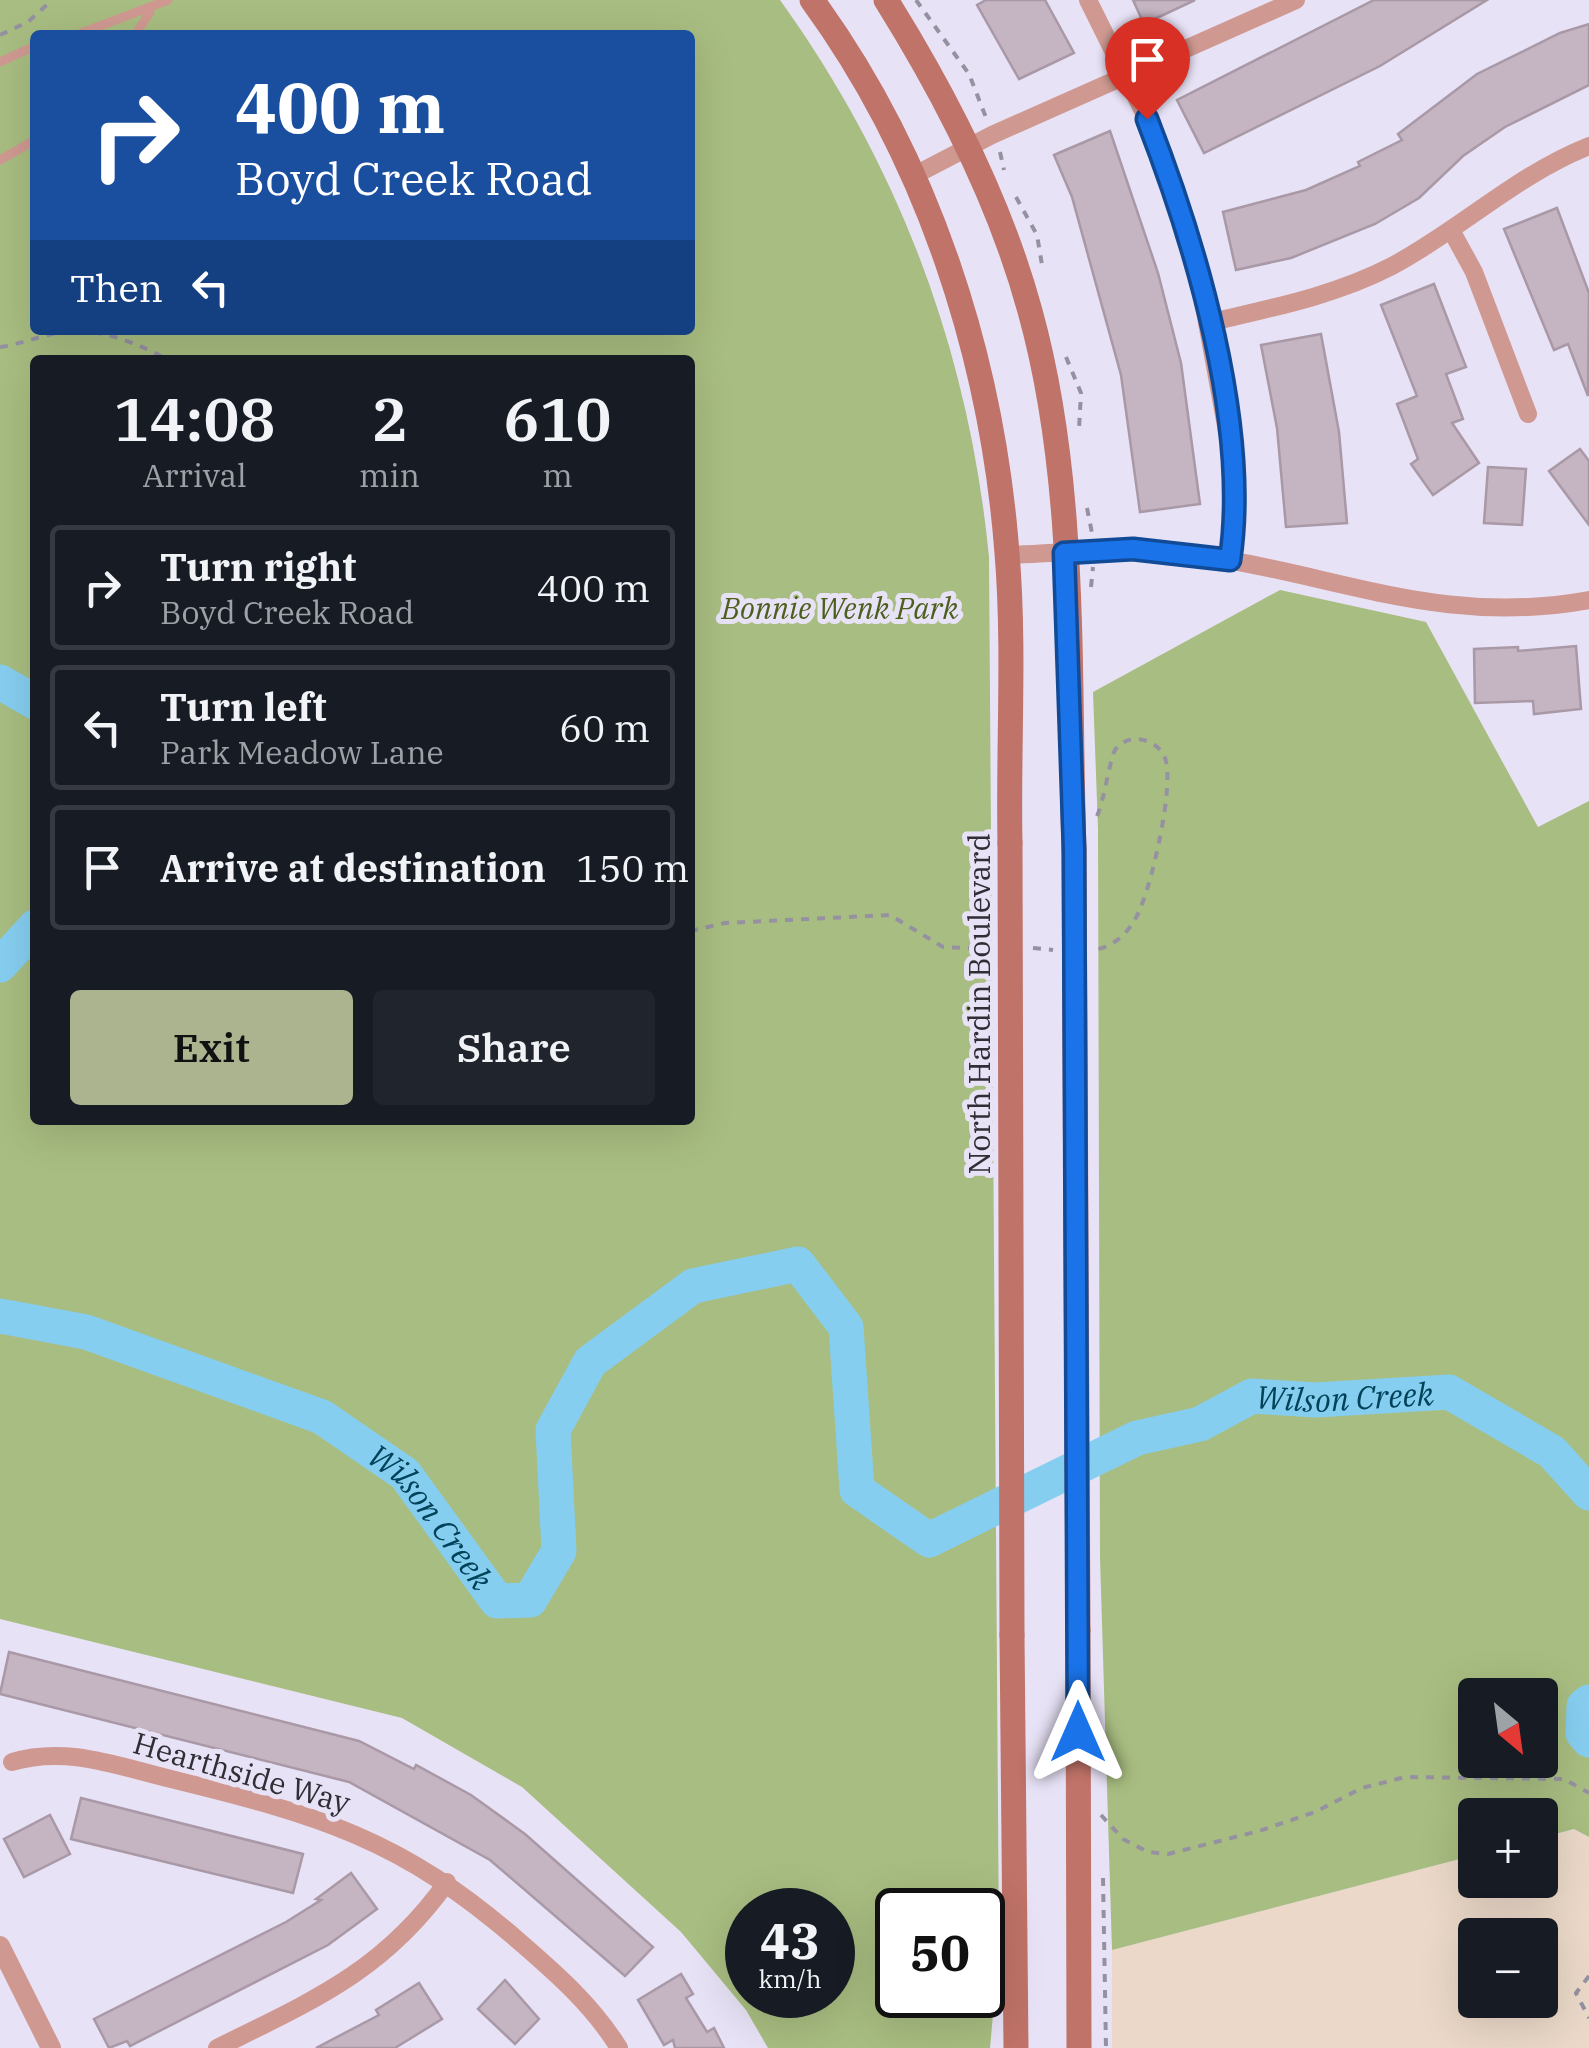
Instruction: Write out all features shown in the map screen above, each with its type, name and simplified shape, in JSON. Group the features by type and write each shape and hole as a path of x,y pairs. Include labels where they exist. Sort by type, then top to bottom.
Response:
{"main road":[{"name":"North Hardin Boulevard","path":"812,0 875,100 914,176 967,324 995,448 1008,555 1016,2048"},
{"path":"886,0 967,148 1030,312 1056,446 1064,553 1074,849 1079,2048"}],"street":[{"path":"1088,0 1166,168 1198,268 1226,417 1237,512 1230,560"},
{"path":"914,176 967,148 1296,0"},
{"path":"1208,322 1336,290 1392,266 1526,178 1589,146"},
{"path":"1451,230 1474,272 1528,414"},
{"path":"1008,555 1133,549 1230,560 1450,607 1518,609 1589,600"},
{"name":"Hearthside Way","path":"12,1762 62,1753 282,1806 368,1838 446,1882 558,1975 619,2048"},
{"path":"217,2048 361,1973 412,1928 446,1882"},
{"path":"0,1946 51,2048"}],"lane":[{"path":"91,30 151,10 168,0"},
{"path":"138,30 151,10"},
{"path":"0,62 30,48"},
{"path":"0,160 30,143"}],"path":[{"path":"0,35 28,22 52,0"},
{"path":"916,0 970,74 983,105"},
{"path":"0,348 52,335"},
{"path":"104,335 157,355"},
{"path":"1090,828 1099,813 1114,751 1128,741 1146,739 1158,747 1168,773 1140,910 1123,936 1092,950"},
{"path":"695,930 725,923 890,915 943,947 993,949"},
{"path":"1020,949 1062,950"},
{"path":"1101,1815 1123,1839 1148,1852 1168,1854 1296,1818 1362,1788 1405,1777 1564,1779 1589,1793"},
{"path":"1106,1908 1106,2048"},
{"path":"1589,1976 1576,1992 1589,2018"}],"shaded area":[{"path":"1574,1829 1589,1837 1589,2048 1112,2048 1112,1950 1458,1859 1458,1898 1558,1898 1558,1833"}],"green space":[{"name":"Bonnie Wenk Park","path":"0,0 780,0 823,63 894,196 946,335 965,407 989,557 999,1888 875,1888 875,2018 993,2018 990,2048 768,2048 751,2018 855,2018 855,1888 725,1888 725,1985 681,1932 522,1787 402,1718 0,1619"},
{"path":"1280,590 1426,622 1538,827 1589,801 1589,1837 1574,1829 1558,1833 1558,1798 1458,1798 1458,1859 1112,1950 1100,1558 1098,829 1093,692"}],"building":[{"path":"986,0 1045,0 1074,53 1019,79 977,5"},
{"path":"1133,0 1195,0 1144,24"},
{"path":"1374,0 1487,0 1380,66 1204,153 1177,100"},
{"path":"1589,24 1589,85 1505,127 1463,156 1419,198 1375,224 1291,258 1236,270 1223,212 1306,190 1360,166 1358,162 1402,140 1398,134 1477,74 1560,33"},
{"path":"1110,131 1158,273 1181,363 1200,504 1140,512 1121,375 1072,197 1054,155"},
{"path":"1557,208 1589,293 1588,396 1568,344 1554,350 1504,229"},
{"path":"1434,284 1466,367 1446,374 1463,419 1452,423 1479,463 1433,495 1411,464 1418,459 1397,404 1417,396 1381,305"},
{"path":"1321,334 1339,432 1347,523 1286,527 1277,428 1261,345"},
{"path":"1580,449 1589,461 1589,525 1549,471"},
{"path":"1488,467 1526,469 1522,525 1484,523"},
{"path":"1576,646 1581,709 1534,714 1533,701 1475,703 1474,649 1518,647 1518,651"},
{"path":"9,1652 359,1741 414,1769 416,1765 471,1795 525,1834 653,1947 625,1976 490,1860 349,1782 0,1694"},
{"path":"81,1798 303,1854 293,1893 71,1839"},
{"path":"50,1815 70,1854 24,1877 4,1839"},
{"path":"351,1873 377,1909 328,1945 130,2046 127,2041 109,2048 94,2019 286,1922 321,1900 316,1899"},
{"path":"681,1974 693,1994 686,1998 707,2032 714,2028 724,2048 675,2048 673,2040 664,2045 638,2000"},
{"path":"505,1980 539,2019 515,2044 478,2009"},
{"path":"419,1983 442,2019 395,2048 316,2048 379,2015 376,2010"}],"waterway":[{"name":"Wilson Creek","path":"0,682 30,699"},
{"name":"Wilson Creek","path":"0,965 30,932"},
{"name":"Wilson Creek","path":"0,1316 86,1332 322,1417 405,1474 497,1601 530,1600 559,1551 553,1430 590,1362 693,1286 798,1264 846,1327 857,1490 929,1540 1137,1438 1200,1424 1252,1396 1316,1400 1449,1392 1552,1452 1589,1493"},
{"path":"1589,1702 1584,1706 1583,1733 1589,1740"}],"route":[{"path":"1078,1732 1074,849 1064,553 1133,549 1230,560 1237,512 1219,371 1198,268 1147,119"}]}
